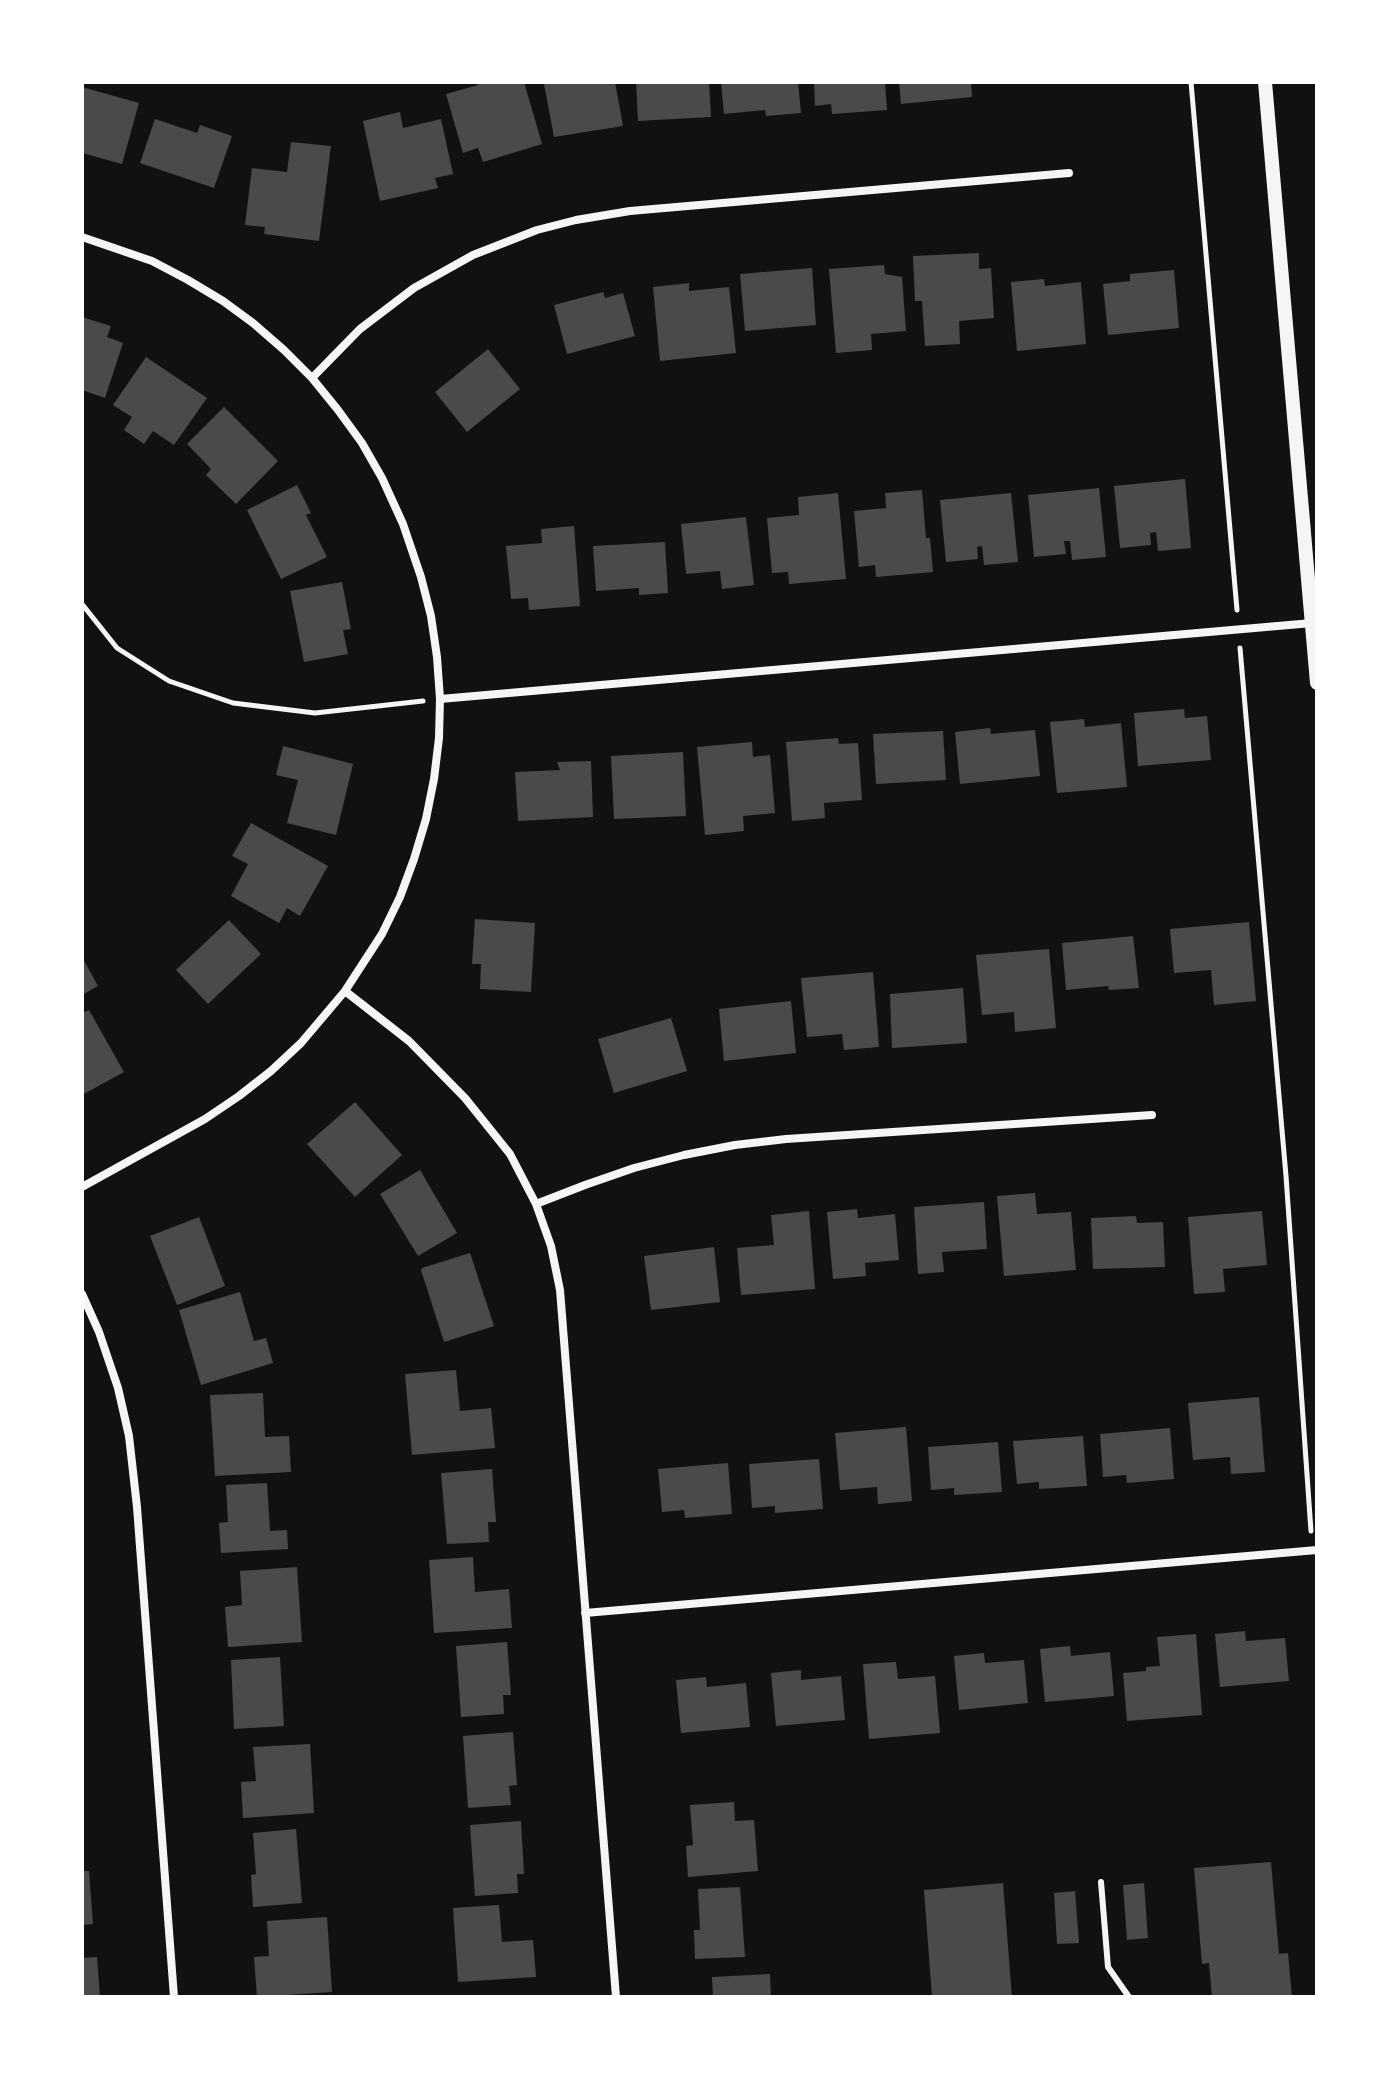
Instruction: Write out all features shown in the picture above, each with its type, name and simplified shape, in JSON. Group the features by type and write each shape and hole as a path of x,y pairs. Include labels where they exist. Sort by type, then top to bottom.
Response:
{"street":[{"path":"1265,82 1300,500 1315,623 1317,683"},
{"path":"312,378 360,329 414,288 473,255 537,230 630,211 1069,173"},
{"path":"82,237 152,261 223,301 253,323 312,378 338,410 382,478 403,524 431,616 440,699 434,779 414,859 382,934 345,991 301,1043 239,1096 205,1119 82,1187"},
{"path":"440,699 1315,623"},
{"path":"345,991 409,1041 465,1098 510,1154 536,1204 551,1246 560,1290 616,1997"},
{"path":"536,1204 634,1168 735,1145 1152,1115"},
{"path":"82,1294 118,1388 129,1436 174,1997"},
{"path":"585,1613 1315,1550"}],"lane":[{"path":"1101,1882 1108,1967 1129,1997"}],"path":[{"path":"1191,82 1236,598"},
{"path":"82,604 117,648 169,681 233,703 315,713 440,699"},
{"path":"1240,654 1285,1162 1315,1550"}],"building":[{"path":"477,82 524,82 542,144 483,162 478,148 463,153 446,94 478,85"},
{"path":"615,82 623,126 554,137 544,84"},
{"path":"636,82 709,82 711,117 638,121"},
{"path":"721,82 798,82 801,113 766,116 765,110 724,114"},
{"path":"814,82 885,82 887,110 832,114 831,104 815,106"},
{"path":"899,82 971,82 972,97 901,104"},
{"path":"82,87 139,103 122,164 82,153"},
{"path":"400,112 403,128 441,119 453,174 435,178 438,188 380,201 363,121"},
{"path":"155,119 197,133 200,125 232,136 214,188 140,163"},
{"path":"291,142 331,146 319,241 264,234 265,227 245,225 252,168 287,172"},
{"path":"979,253 979,269 991,268 994,318 959,321 960,344 925,346 922,301 915,301 913,256"},
{"path":"884,265 885,274 902,277 906,331 871,334 872,350 836,353 829,269"},
{"path":"812,268 816,325 745,331 740,274"},
{"path":"1174,270 1179,328 1108,335 1103,284 1130,281 1130,274"},
{"path":"1044,279 1045,286 1081,282 1086,344 1017,351 1011,282"},
{"path":"689,283 689,291 729,287 736,353 660,361 653,287"},
{"path":"603,292 605,298 623,293 635,336 567,354 554,305"},
{"path":"82,317 111,326 107,337 123,343 105,398 82,390"},
{"path":"488,349 520,389 467,432 435,392"},
{"path":"146,357 207,398 174,445 153,431 144,444 124,430 132,417 113,405"},
{"path":"224,407 278,461 236,504 206,475 211,469 187,444"},
{"path":"1185,479 1191,548 1158,551 1156,532 1150,533 1151,545 1120,548 1114,486"},
{"path":"297,485 311,513 306,515 327,557 281,579 247,510"},
{"path":"1099,488 1106,557 1072,560 1070,541 1064,541 1066,554 1034,557 1028,495"},
{"path":"922,490 926,538 930,538 933,572 876,577 875,565 859,567 854,511 886,508 885,493"},
{"path":"838,493 846,579 789,584 788,572 772,573 767,518 799,515 798,497"},
{"path":"1011,493 1018,562 984,565 982,546 977,547 978,559 946,562 940,500"},
{"path":"746,517 754,585 722,589 720,571 686,574 681,524"},
{"path":"574,526 580,606 529,610 528,598 511,599 506,546 542,543 541,529"},
{"path":"665,542 668,593 639,595 639,588 596,591 593,546"},
{"path":"342,582 351,629 343,630 348,654 304,662 290,591"},
{"path":"1184,709 1185,718 1207,716 1211,760 1138,766 1134,713"},
{"path":"1084,719 1085,727 1121,723 1127,787 1057,793 1050,722"},
{"path":"990,728 991,734 1035,730 1040,776 960,784 955,732"},
{"path":"943,731 946,780 876,784 873,734"},
{"path":"838,738 839,744 858,743 862,800 824,803 825,818 792,821 786,742"},
{"path":"752,742 753,757 770,755 775,813 743,816 744,831 705,835 697,747"},
{"path":"283,746 353,764 336,835 287,823 298,780 276,775"},
{"path":"683,752 686,816 614,819 611,756"},
{"path":"591,761 593,817 518,821 515,772 560,770 557,762"},
{"path":"251,823 328,866 300,916 287,908 279,923 231,896 248,864 232,856"},
{"path":"475,919 535,923 531,992 480,989 481,964 472,964"},
{"path":"229,920 261,954 208,1004 176,970"},
{"path":"1249,922 1256,1001 1214,1005 1211,970 1174,973 1170,929"},
{"path":"1133,936 1139,988 1109,990 1108,986 1066,990 1062,943"},
{"path":"1049,949 1056,1028 1015,1032 1014,1012 982,1015 976,955"},
{"path":"82,957 98,986 82,995"},
{"path":"873,972 879,1047 844,1050 842,1034 807,1037 801,978"},
{"path":"963,988 967,1043 892,1048 890,994"},
{"path":"791,1001 796,1053 724,1061 719,1009"},
{"path":"89,1010 124,1072 82,1095 82,1013"},
{"path":"671,1018 687,1071 614,1093 598,1039"},
{"path":"355,1102 402,1155 355,1197 307,1144"},
{"path":"420,1170 457,1233 418,1256 380,1194"},
{"path":"1035,1193 1037,1214 1071,1212 1076,1270 1004,1276 997,1196"},
{"path":"984,1202 987,1249 942,1252 944,1272 918,1274 914,1207"},
{"path":"857,1209 858,1218 895,1214 899,1260 865,1263 866,1276 833,1279 827,1212"},
{"path":"809,1211 815,1289 741,1295 737,1248 774,1245 771,1215"},
{"path":"1262,1211 1267,1265 1223,1269 1225,1292 1194,1294 1188,1217"},
{"path":"1136,1216 1137,1223 1163,1222 1165,1267 1093,1269 1091,1218"},
{"path":"199,1217 225,1286 177,1305 150,1236"},
{"path":"714,1247 720,1302 651,1310 644,1256"},
{"path":"470,1253 494,1326 444,1342 421,1270"},
{"path":"240,1292 254,1341 266,1338 273,1363 201,1385 179,1310"},
{"path":"456,1370 460,1411 491,1408 495,1448 412,1455 405,1374"},
{"path":"263,1393 265,1437 289,1436 291,1472 215,1476 210,1395"},
{"path":"1259,1397 1265,1472 1231,1474 1230,1457 1193,1460 1188,1403"},
{"path":"906,1427 912,1501 878,1504 877,1487 840,1490 835,1433"},
{"path":"1170,1428 1174,1479 1127,1483 1126,1475 1103,1477 1100,1434"},
{"path":"1083,1436 1087,1486 1039,1489 1039,1482 1017,1484 1013,1441"},
{"path":"998,1442 1002,1492 954,1495 954,1488 931,1490 928,1447"},
{"path":"819,1459 823,1509 775,1513 775,1506 752,1508 749,1464"},
{"path":"728,1463 732,1514 685,1518 684,1510 662,1512 658,1469"},
{"path":"492,1469 496,1522 488,1522 489,1542 447,1544 441,1473"},
{"path":"267,1483 270,1531 287,1530 288,1549 221,1553 219,1523 228,1522 226,1485"},
{"path":"473,1557 475,1592 509,1589 512,1628 434,1633 429,1560"},
{"path":"297,1567 302,1642 228,1647 225,1607 242,1605 240,1571"},
{"path":"1245,1631 1246,1641 1285,1638 1289,1681 1220,1687 1215,1634"},
{"path":"1196,1634 1202,1715 1127,1721 1123,1673 1160,1666 1157,1637"},
{"path":"507,1642 511,1695 503,1695 504,1714 461,1717 456,1646"},
{"path":"1070,1646 1071,1656 1110,1652 1114,1696 1045,1702 1040,1649"},
{"path":"984,1653 985,1663 1024,1660 1028,1703 959,1710 954,1656"},
{"path":"280,1657 284,1726 234,1729 231,1660"},
{"path":"896,1662 898,1679 935,1676 940,1733 869,1739 863,1664"},
{"path":"801,1670 801,1680 841,1676 845,1720 776,1726 771,1673"},
{"path":"706,1677 707,1687 746,1683 750,1727 681,1733 676,1680"},
{"path":"513,1732 517,1785 509,1786 511,1805 468,1808 463,1736"},
{"path":"310,1744 314,1813 243,1818 241,1782 256,1781 253,1747"},
{"path":"734,1802 735,1821 754,1820 758,1871 688,1877 686,1846 693,1845 690,1805"},
{"path":"521,1821 524,1874 517,1874 518,1893 475,1896 470,1825"},
{"path":"296,1829 302,1903 253,1907 251,1875 256,1874 253,1833"},
{"path":"1271,1862 1279,1954 1288,1953 1292,1997 1212,1997 1209,1963 1202,1964 1194,1868"},
{"path":"82,1871 89,1871 93,1924 82,1925"},
{"path":"1003,1883 1012,1997 932,1997 924,1890"},
{"path":"1144,1883 1148,1938 1127,1940 1123,1885"},
{"path":"740,1887 745,1957 695,1959 694,1930 700,1930 698,1889"},
{"path":"1075,1891 1079,1943 1057,1944 1054,1893"},
{"path":"499,1905 502,1942 533,1940 536,1977 458,1982 453,1908"},
{"path":"327,1917 332,1992 257,1997 254,1957 269,1956 267,1921"},
{"path":"97,1957 100,1997 82,1997 82,1958"},
{"path":"770,1974 771,1997 713,1997 712,1977"}]}
